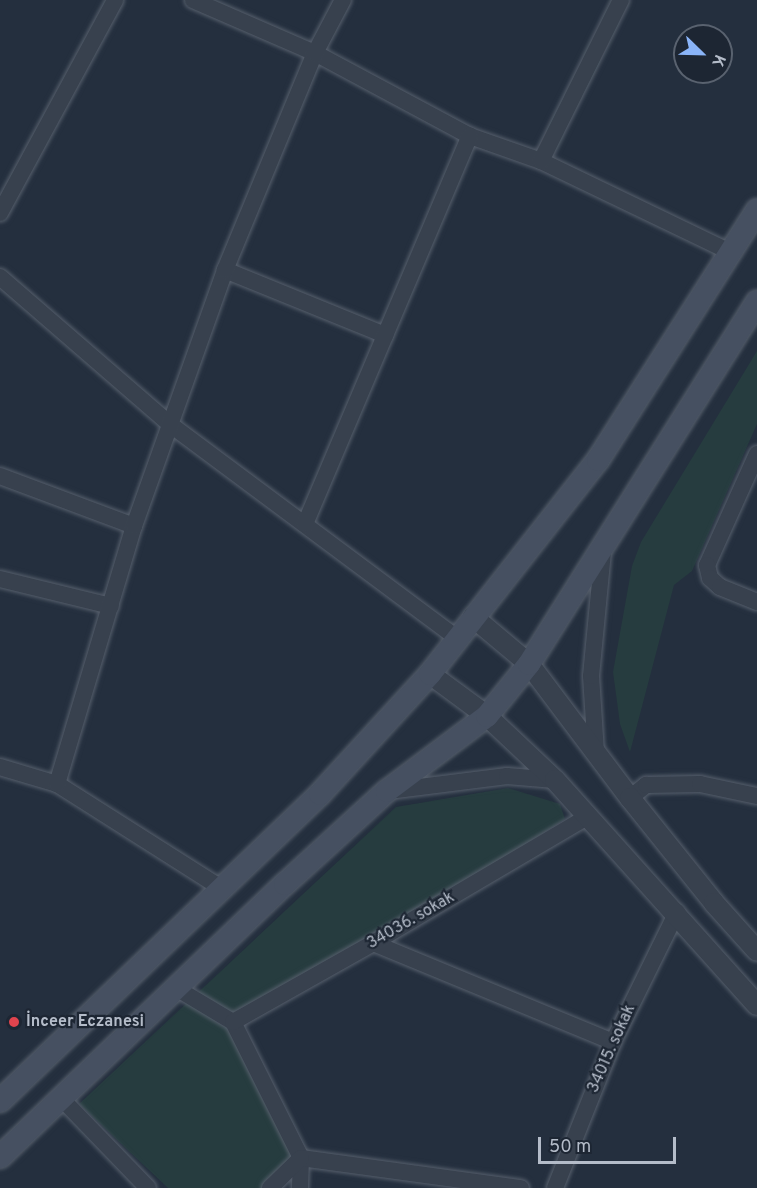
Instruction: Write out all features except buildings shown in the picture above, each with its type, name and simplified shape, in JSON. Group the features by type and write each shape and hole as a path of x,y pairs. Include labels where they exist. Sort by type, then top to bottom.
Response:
{"main road":[{"path":"0,1101 320,794 430,674 598,460 732,253 757,210"},
{"path":"0,1157 176,988 387,791 487,716 529,664 757,302"}],"street":[{"path":"0,213 115,0"},
{"path":"193,0 315,52 470,136 542,161 732,253"},
{"path":"57,784 134,526 225,270 315,52 343,0"},
{"path":"542,161 621,0"},
{"path":"305,524 470,136"},
{"path":"225,270 385,335"},
{"path":"0,277 171,425 457,638"},
{"path":"757,454 707,565 710,578 720,587 757,602"},
{"path":"0,476 134,526"},
{"path":"596,753 591,676 603,548"},
{"path":"0,579 111,606"},
{"path":"473,617 529,664 630,798 714,903 757,951"},
{"path":"430,674 487,716 555,780 677,912 757,1005"},
{"path":"0,767 57,784 221,888"},
{"path":"387,791 507,776 555,780"},
{"path":"630,798 646,784 700,784 757,796"},
{"name":"34036. sokak","path":"233,1022 587,817"},
{"name":"34015. sokak","path":"555,1188 613,1042 677,912"},
{"path":"373,943 613,1042"},
{"path":"176,988 233,1022 301,1158 300,1188"},
{"path":"61,1098 147,1188"},
{"path":"270,1188 301,1158"},
{"path":"301,1158 521,1188"}],"green space":[{"path":"757,351 757,424 692,571 674,585 630,752 620,724 613,672 632,566 641,542"},
{"path":"508,788 560,804 565,819 373,943 233,1021 301,1158 262,1188 168,1188 79,1104 396,807"}],"place":[{"name":"İnceer Eczanesi","path":"14,1022"}]}
